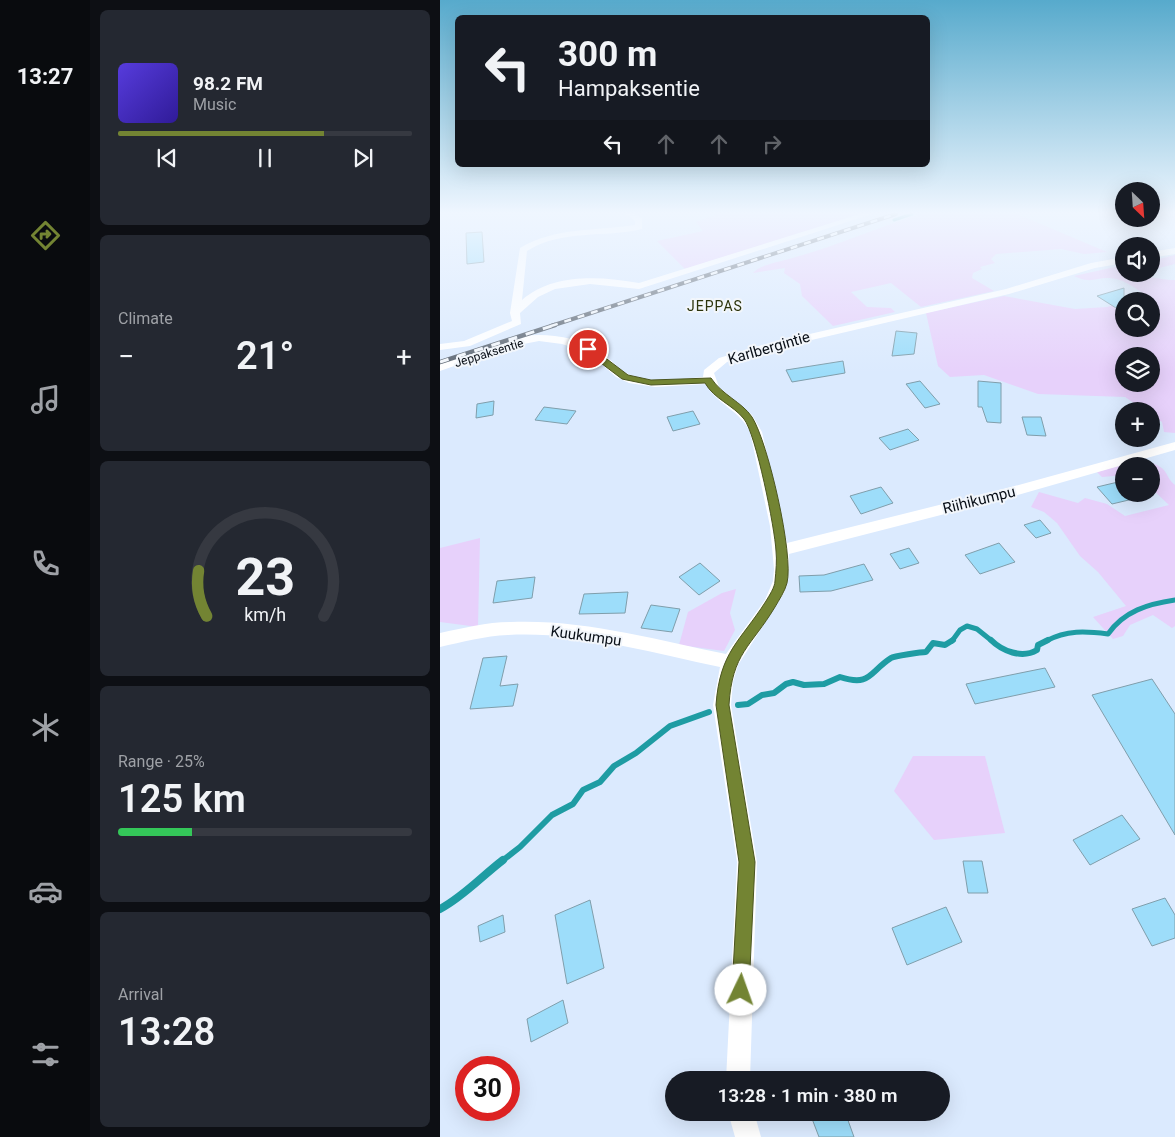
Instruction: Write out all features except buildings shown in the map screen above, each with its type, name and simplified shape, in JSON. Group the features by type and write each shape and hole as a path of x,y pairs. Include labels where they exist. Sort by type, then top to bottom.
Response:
{"street":[{"path":"516,317 521,267"},
{"path":"440,354 466,344 516,317 542,290 564,285 617,282 639,286 699,267"},
{"name":"Karlbergintie","path":"708,380 708,372 712,366 723,360 751,351 1009,291 1085,267"},
{"name":"Jeppaksentie","path":"440,368 500,347 538,338 574,344 588,349 625,378 637,381 666,383 708,380"},
{"path":"440,347 466,344"},
{"path":"708,380 713,389 735,406 753,425 760,443 782,550 781,584 770,605 730,662 724,681 722,705 747,862 738,1071"},
{"name":"Riihikumpu","path":"782,550 1011,492 1175,446"},
{"name":"Kuukumpu","path":"440,640 475,632 518,628 638,643 730,662"},
{"path":"744,1121 748,1137"}],"shaded area":[{"path":"763,267 980,267 982,269 973,273 972,278 994,291 921,307 891,283 851,292 867,307 891,308 895,312 833,326 802,296 800,284 784,273 785,268 753,273"},
{"path":"1115,267 1115,278 1088,280 1074,276"},
{"path":"1160,279 1175,280 1175,433 1164,432 1160,421 1160,402 1132,402 1125,397 1038,394 984,375 950,377 938,366 926,313 1004,296 1075,309 1115,305 1115,337 1160,337 1160,292 1141,292 1124,282 1160,282"},
{"path":"1115,467 1115,476 1102,477 1097,472"},
{"path":"1160,467 1175,485 1175,626 1172,628 1153,615 1130,625 1123,636 1113,639 1093,617 1126,606 1098,572 1080,556 1057,523 1044,512 1031,507 1039,492 1078,503 1085,498 1107,504 1125,516 1169,505 1160,496"},
{"path":"480,538 478,627 440,622 440,548"},
{"path":"736,589 730,613 735,630 724,651 679,645 688,612 722,593"},
{"path":"913,756 985,756 1005,833 934,840 894,791"}],"waterway":[{"path":"991,640 1006,650 1019,654 1031,653 1037,650 1038,645 1054,637 1069,633 1092,632 1108,634 1114,626 1129,614 1146,606 1175,600"},
{"path":"952,640 960,630 967,626 977,629 992,641"},
{"path":"738,705 748,704 762,695 774,693 786,684 793,682 804,685 824,684 840,677 850,680 864,679 891,658 926,652 933,643 945,645 952,640"},
{"path":"502,861 520,847 552,815 573,804 583,790 600,782 614,766 636,753 670,726 709,712"},
{"path":"440,909 465,892 503,860"}],"railway":[{"path":"551,326 733,267"},
{"path":"440,362 555,325"}],"district":[{"name":"JEPPAS","path":"715,306"}],"route":[{"path":"588,349 625,378 637,381 666,383 708,380 713,389 748,418 760,443 782,550 783,572 781,584 770,605 730,662 724,681 722,705 747,862 741,990"}]}
